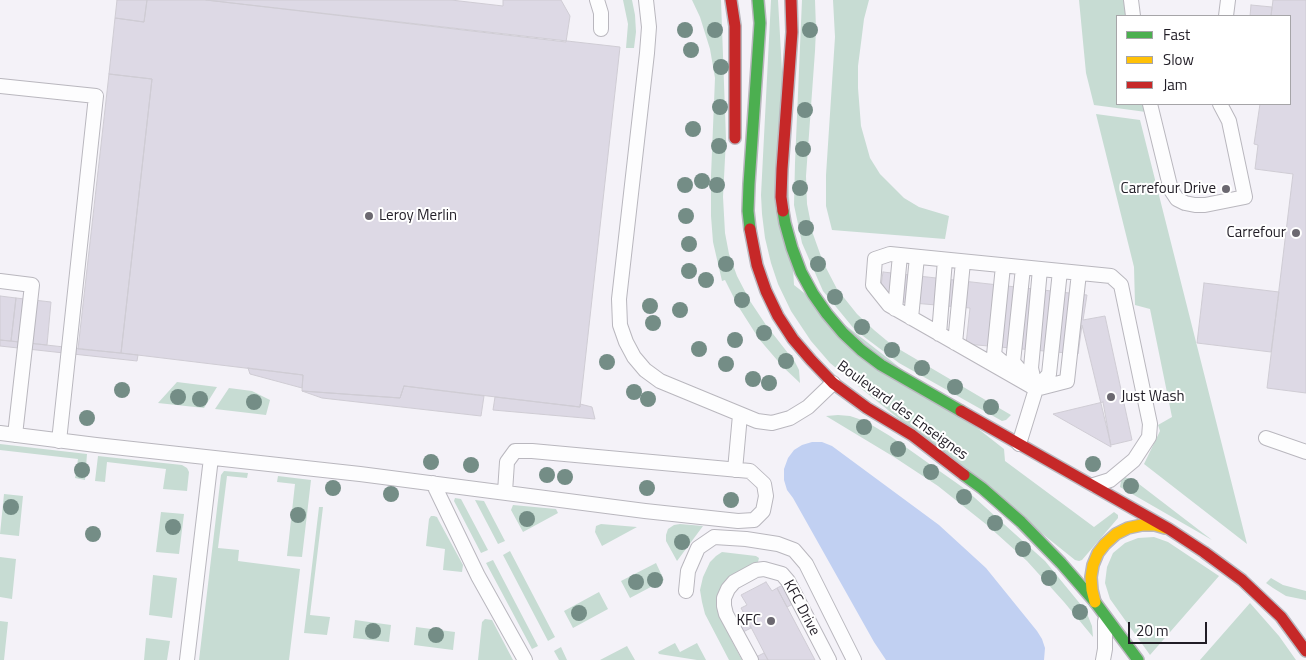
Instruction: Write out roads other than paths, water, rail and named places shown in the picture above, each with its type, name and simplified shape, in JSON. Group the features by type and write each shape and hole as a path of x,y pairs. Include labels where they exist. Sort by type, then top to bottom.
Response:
{"street":[{"path":"731,0 735,26 736,54 735,145"},
{"name":"Boulevard des Enseignes","path":"758,0 760,23 748,211 757,265 766,291 778,316 793,339 834,382 867,408 912,435 982,488 1021,522 1061,563 1095,602 1138,660"},
{"name":"Boulevard des Enseignes","path":"790,0 792,32 781,197 785,223 801,272 827,314 843,333 881,365 1169,529 1204,552 1242,580 1281,617 1304,645"},
{"path":"738,162 749,184"},
{"name":"Boulevard des Enseignes","path":"1095,602 1091,577 1093,565 1098,553 1105,544 1116,534 1128,528 1155,525 1169,529"}],"lane":[{"path":"597,0 601,14 601,29"},
{"path":"646,0 649,27 647,52 619,299 620,325 626,342 634,357 652,376 667,385 757,421 772,423 790,418 808,407 834,382"},
{"path":"1131,0 1133,15"},
{"path":"1226,15 1228,0"},
{"path":"0,86 96,96 59,440"},
{"path":"1150,105 1171,190 1177,199 1195,205 1205,205 1245,197 1229,121 1221,105"},
{"path":"1079,273 1067,381 1036,389 889,306 873,285 875,259 890,254 1111,276 1121,285 1150,424 1149,437 1134,460 1110,480 1093,486"},
{"path":"895,309 900,255"},
{"path":"911,318 917,257"},
{"path":"939,334 945,260"},
{"path":"955,343 964,262"},
{"path":"1003,266 994,355 1036,389"},
{"path":"1024,268 1013,362 1036,389"},
{"path":"1036,389 1031,368 1040,269"},
{"path":"1019,444 1036,389 1049,374 1060,271"},
{"path":"0,281 32,285 15,435"},
{"path":"735,470 740,415"},
{"path":"0,433 433,483 490,492 505,492 645,511 738,521 754,520 763,511 766,496 764,484 750,472 532,451 514,451 508,462 505,492"},
{"path":"1266,438 1295,450 1306,452"},
{"path":"187,660 211,458"},
{"path":"433,483 478,576 525,660"},
{"path":"686,591 688,571 698,548 714,537 754,540 778,544 794,550 806,564 854,660"},
{"name":"KFC Drive","path":"751,660 726,614 724,598 734,582 756,570 764,569 782,574 788,581 829,660"},
{"path":"1103,660 1106,649 1104,615"}],"water":[{"path":"812,442 822,442 832,446 939,525 986,568 1037,631 1045,648 1044,660 886,660 787,490 784,480 784,469 788,458 794,450"}],"place":[{"name":"Carrefour Drive","path":"1226,189"},
{"name":"Leroy Merlin","path":"369,216"},
{"name":"Carrefour","path":"1296,233"},
{"name":"Just Wash","path":"1111,397"},
{"name":"KFC","path":"771,621"}]}
